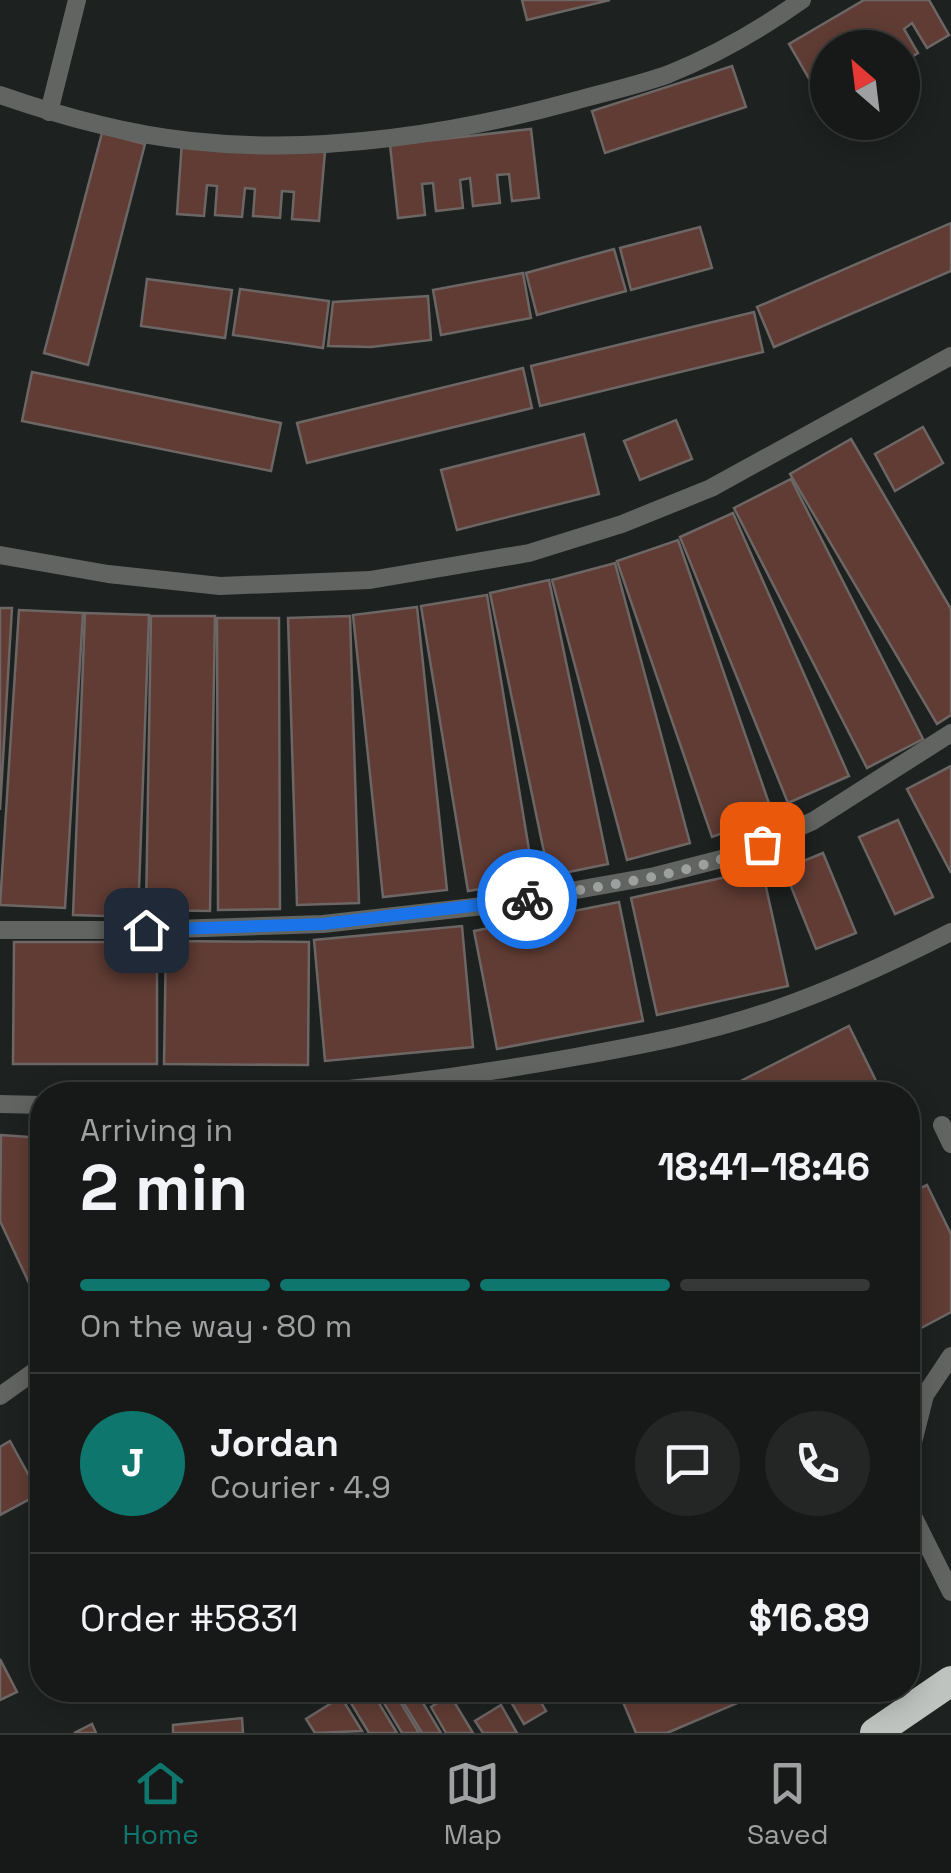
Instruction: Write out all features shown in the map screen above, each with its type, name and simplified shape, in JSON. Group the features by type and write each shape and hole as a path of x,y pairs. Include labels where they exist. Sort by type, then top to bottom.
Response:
{"highway":[{"path":"875,1733 951,1681"}],"lane":[{"path":"49,112 77,0"},
{"path":"0,95 120,131 193,142 332,146 444,130 552,107 669,74 753,33 802,0"},
{"path":"0,555 108,574 220,586 370,580 528,553 622,524 712,488 951,356"},
{"path":"0,930 323,924 492,906 654,876 737,855 813,820 951,733"},
{"path":"417,1082 650,1044 773,1010 868,974 951,932"},
{"path":"0,1104 30,1105"},
{"path":"942,1125 951,1144"},
{"path":"920,1414 925,1395 951,1356"},
{"path":"0,1396 30,1375"},
{"path":"920,1530 951,1592"}],"building":[{"path":"522,0 610,0 527,20"},
{"path":"864,0 929,0 949,35 927,48 920,30 912,23 905,30 813,30"},
{"path":"810,32 810,80 789,44"},
{"path":"732,66 746,107 605,153 592,111"},
{"path":"531,129 539,198 512,201 509,174 497,175 500,203 473,206 470,178 460,180 463,208 436,211 433,183 422,184 425,215 398,218 390,145"},
{"path":"102,133 145,144 88,365 44,353"},
{"path":"182,141 325,152 319,221 292,219 294,192 282,191 280,218 253,216 255,189 245,188 242,217 215,215 217,186 207,185 204,216 177,214"},
{"path":"951,223 951,271 774,347 757,307"},
{"path":"700,227 712,268 631,290 620,248"},
{"path":"614,249 626,291 537,315 526,273"},
{"path":"523,273 531,318 441,335 433,290"},
{"path":"147,279 232,290 225,338 141,326"},
{"path":"240,289 329,301 323,348 233,335"},
{"path":"428,296 431,340 371,347 328,346 333,302"},
{"path":"754,312 763,352 540,406 531,366"},
{"path":"523,368 532,408 307,463 297,423"},
{"path":"32,372 281,423 271,471 22,421"},
{"path":"676,420 692,459 640,480 624,441"},
{"path":"923,427 943,463 895,491 875,454"},
{"path":"584,434 599,494 457,530 441,470"},
{"path":"851,439 951,609 951,715 937,724 790,474"},
{"path":"791,479 923,739 867,768 734,508"},
{"path":"733,513 849,776 788,803 680,537"},
{"path":"678,540 773,815 712,837 617,561"},
{"path":"615,563 690,843 627,860 552,580"},
{"path":"549,580 608,864 549,876 490,593"},
{"path":"487,595 534,880 468,891 421,606"},
{"path":"417,607 447,890 383,897 353,615"},
{"path":"0,608 12,608 0,810"},
{"path":"19,610 83,613 65,908 0,905"},
{"path":"85,613 149,615 138,917 73,915"},
{"path":"151,616 215,616 210,911 146,910"},
{"path":"350,616 359,903 297,905 288,618"},
{"path":"217,618 279,618 280,909 218,910"},
{"path":"951,766 951,873 907,789"},
{"path":"898,820 933,897 895,914 859,837"},
{"path":"823,853 856,933 816,949 784,869"},
{"path":"762,869 788,986 657,1015 631,898"},
{"path":"619,902 643,1021 497,1049 474,931"},
{"path":"462,926 473,1047 325,1061 314,940"},
{"path":"166,941 309,942 308,1065 164,1064"},
{"path":"14,942 157,942 157,1064 13,1064"},
{"path":"849,1026 877,1082 739,1082"},
{"path":"1,1135 30,1137 30,1285 0,1221"},
{"path":"927,1185 951,1234 951,1312 920,1329 920,1188"},
{"path":"10,1441 30,1478 30,1499 0,1515 0,1447"},
{"path":"0,1659 17,1692 0,1700"},
{"path":"333,1702 344,1702 362,1731 315,1733 306,1719"},
{"path":"350,1702 378,1702 397,1733 369,1733"},
{"path":"383,1702 400,1702 419,1733 402,1733"},
{"path":"403,1702 422,1702 441,1733 422,1733"},
{"path":"439,1702 454,1702 473,1733 446,1733 431,1707"},
{"path":"511,1702 541,1702 546,1711 524,1724"},
{"path":"623,1702 740,1702 667,1733 636,1733"},
{"path":"501,1705 517,1733 483,1733 475,1721"},
{"path":"242,1718 243,1733 173,1733 173,1725"},
{"path":"92,1724 96,1733 74,1733"}],"way so far":[{"path":"527,899 654,876 737,855 762,844"}],"route":[{"path":"146,930 323,924 527,899"}]}
